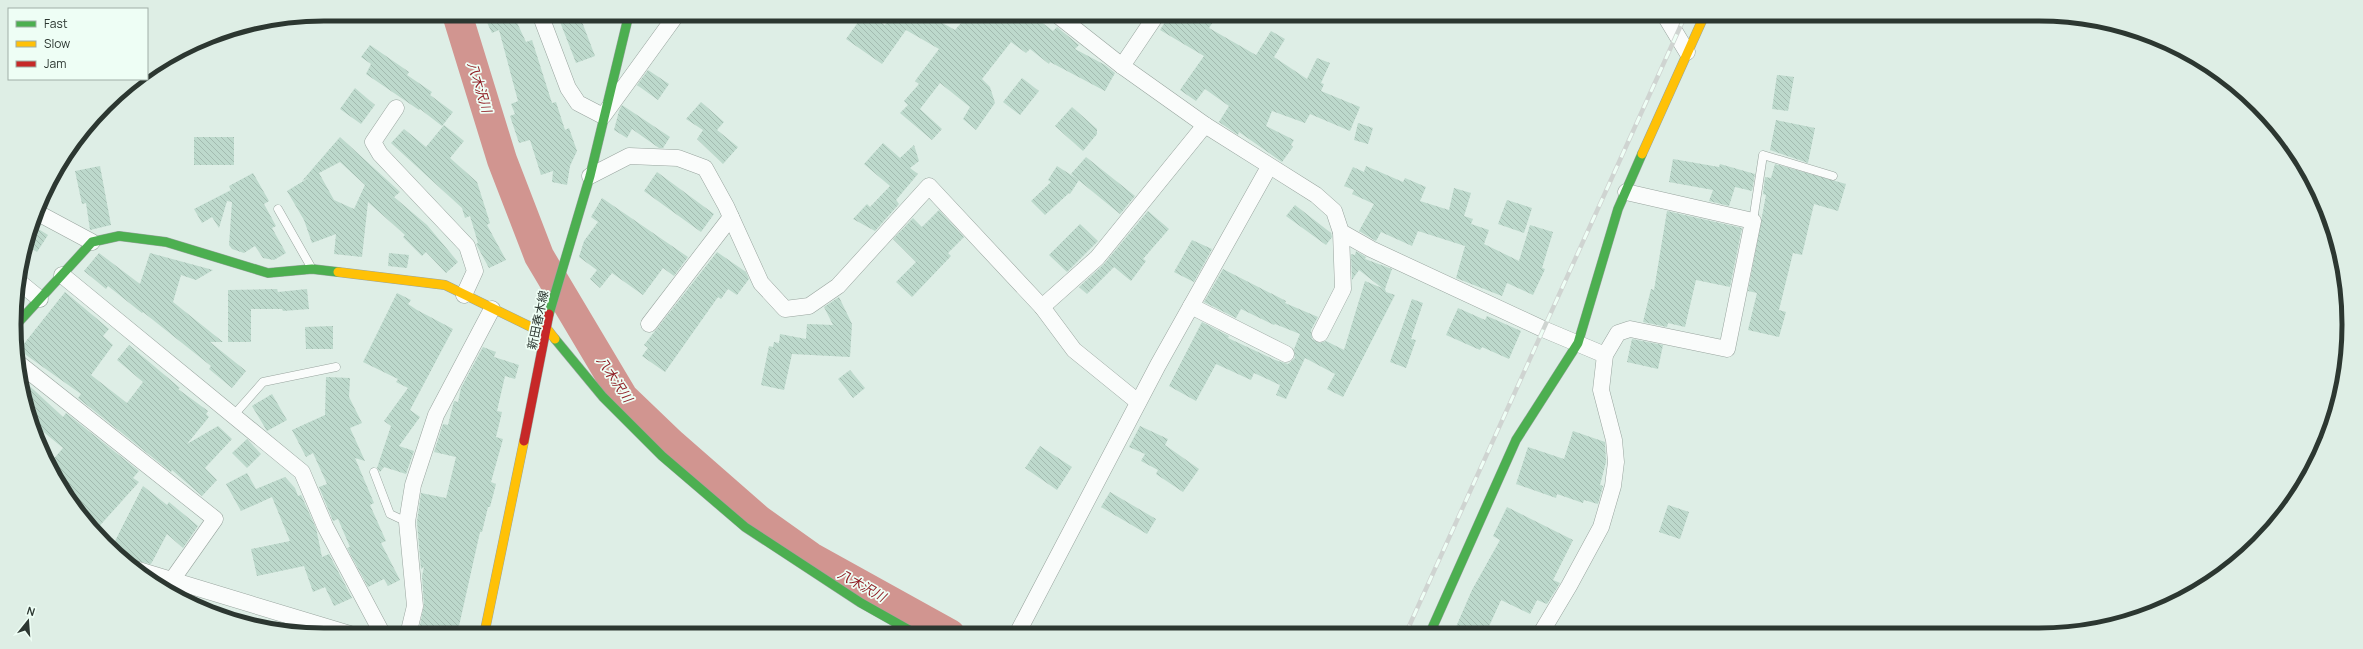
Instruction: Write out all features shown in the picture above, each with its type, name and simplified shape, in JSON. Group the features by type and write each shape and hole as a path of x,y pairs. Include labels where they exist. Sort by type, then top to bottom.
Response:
{"street":[{"path":"543,21 568,88 578,104 603,116 671,21"},
{"name":"新田春木線","path":"485,628 548,330 551,307 590,176 626,21"},
{"path":"1065,21 1122,66 1205,125 1269,167 1316,195 1334,211 1342,232 1343,289 1320,334"},
{"path":"1122,66 1152,21"},
{"path":"1668,21 1687,52"},
{"path":"1432,628 1516,440 1578,343 1618,209 1702,21"},
{"path":"396,108 373,142 380,154 467,246 474,272 464,295"},
{"path":"1042,307 1097,258 1205,125"},
{"path":"590,176 629,156 678,158 705,168 731,217 761,283 785,309 809,306 838,286 929,186 1042,307 1074,350 1138,402"},
{"path":"1020,628 1138,402 1269,167"},
{"path":"1544,628 1601,527 1613,486 1616,455 1601,390 1606,355 1618,333 1630,329 1727,349 1753,221 1626,192"},
{"path":"41,215 92,242"},
{"path":"649,324 731,217"},
{"path":"1342,232 1371,249 1543,329 1606,355"},
{"path":"21,319 92,242 119,236 166,242 268,273 312,269 445,285 531,327 548,330 603,397 662,456 745,527 861,603 905,628"},
{"path":"62,275 302,472 325,526 379,628"},
{"path":"24,286 40,299"},
{"path":"1191,306 1286,354"},
{"path":"410,628 415,606 407,522 413,485 436,415 492,309"},
{"path":"25,369 215,519 172,580"},
{"path":"152,574 330,628"}],"lane":[{"path":"1753,221 1763,156 1833,176"},
{"path":"278,209 312,269"},
{"path":"233,416 263,382 336,367"},
{"path":"374,472 390,514 407,522"}],"building":[{"path":"486,21 516,21 526,42 532,40 552,103 556,102 565,130 569,128 577,151 570,166 567,185 552,182 553,171 541,175 530,140 519,143 510,116 515,114 511,104 518,101 499,30 492,33"},
{"path":"560,21 582,21 595,56 576,63"},
{"path":"859,21 879,21 885,25 887,21 939,21 955,30 963,21 1040,21 1053,31 1057,27 1079,45 1075,49 1105,65 1115,73 1105,91 1050,62 1049,64 1030,49 1026,53 1011,42 982,79 990,87 995,103 976,130 963,119 970,107 940,83 920,109 942,129 932,140 900,113 908,105 904,101 919,84 915,81 939,49 906,30 882,64 846,39"},
{"path":"1166,21 1214,21 1209,28 1256,55 1271,31 1285,39 1274,57 1307,79 1317,58 1330,63 1321,83 1324,84 1321,91 1360,107 1350,131 1310,114 1305,123 1272,111 1266,126 1294,140 1291,145 1293,147 1282,162 1239,132 1238,135 1219,122 1229,106 1205,89 1196,101 1180,90 1204,56 1160,30"},
{"path":"370,45 409,72 407,75 432,92 430,95 453,112 442,126 420,109 419,110 366,74 371,64 361,57"},
{"path":"648,70 669,84 658,100 637,85"},
{"path":"1777,75 1794,77 1788,111 1772,109"},
{"path":"1022,78 1039,91 1020,115 1003,102"},
{"path":"355,88 375,105 361,124 340,109"},
{"path":"701,102 724,122 717,130 738,147 723,164 697,139 703,130 686,119"},
{"path":"622,105 670,137 663,148 659,148 632,129 627,138 614,130"},
{"path":"1072,107 1097,129 1097,134 1083,151 1055,126"},
{"path":"1776,120 1815,128 1808,163 1770,150"},
{"path":"1358,123 1373,128 1368,144 1354,140"},
{"path":"444,125 464,141 450,158 477,182 490,223 487,225 506,260 489,268 476,244 478,243 470,216 465,218 462,208 391,143 404,129 426,147"},
{"path":"194,137 234,137 234,165 194,165"},
{"path":"340,137 400,192 394,197 427,225 458,262 446,273 426,252 422,256 403,237 405,235 368,202 362,257 334,254 336,234 312,243 304,220 287,191 310,177 302,181","holes":["340,162 365,185 354,209 334,200 319,173"]},
{"path":"883,143 900,158 914,145 919,161 910,168 918,174 896,200 899,204 875,231 853,219 867,204 870,207 890,186 864,164"},
{"path":"1086,157 1135,196 1120,214 1071,174"},
{"path":"1673,159 1719,167 1720,164 1755,174 1752,191 1735,187 1729,206 1709,201 1713,190 1669,182"},
{"path":"1775,164 1846,184 1838,211 1814,204 1802,255 1793,253 1779,310 1786,312 1779,337 1748,330 1757,293 1748,291 1766,195 1763,194 1765,177 1771,178"},
{"path":"100,166 111,225 90,230 86,203 82,204 75,171"},
{"path":"1057,166 1079,180 1070,194 1069,193 1045,215 1031,201 1051,182 1048,180"},
{"path":"1366,166 1403,182 1405,178 1426,187 1420,201 1449,210 1454,188 1471,193 1464,216 1473,219 1471,224 1489,230 1484,244 1519,261 1530,225 1553,232 1542,268 1545,269 1533,295 1507,283 1502,296 1456,278 1465,246 1418,231 1412,246 1381,232 1376,241 1359,231 1374,204 1352,194 1354,190 1344,186 1353,167 1364,172"},
{"path":"657,172 714,214 701,232 644,191"},
{"path":"253,173 269,201 264,204 276,226 272,228 286,253 274,260 263,258 255,246 244,253 232,249 229,245 232,202 227,201 219,228 212,217 202,223 194,209 231,190 229,186"},
{"path":"602,198 688,257 674,276 663,268 643,295 612,273 600,288 590,279 597,270 579,257 584,241 598,222 591,217"},
{"path":"1507,200 1532,208 1524,233 1498,224"},
{"path":"1295,205 1331,233 1332,237 1326,245 1286,216"},
{"path":"939,210 964,237 948,253 951,256 912,297 896,282 916,262 893,239 913,218 922,227"},
{"path":"1148,211 1169,229 1143,259 1146,261 1131,281 1114,267 1087,294 1079,287 1104,264"},
{"path":"1667,211 1742,228 1730,287 1696,280 1685,327 1668,323 1667,327 1643,322 1651,289 1654,290"},
{"path":"1080,224 1098,241 1067,272 1049,255"},
{"path":"37,228 48,235 37,252 31,248"},
{"path":"1192,240 1212,249 1194,282 1174,272"},
{"path":"1356,251 1366,257 1365,259 1392,269 1385,289 1386,292 1395,295 1343,397 1327,389 1335,374 1305,358 1286,399 1276,395 1280,385 1254,373 1251,380 1216,364 1196,401 1169,386 1202,322 1229,336 1228,338 1275,360 1288,364 1295,358 1294,349 1300,334 1275,324 1274,325 1241,309 1236,318 1204,302 1223,269 1286,301 1285,303 1318,317 1311,330 1312,339 1320,343 1326,341 1344,350 1365,281 1382,288 1359,270 1352,280 1351,254 1355,255"},
{"path":"717,252 746,272 749,279 737,295 728,289 721,299 718,297 665,372 642,356 648,348 644,345"},
{"path":"99,253 140,284 150,253 213,270 196,280 181,275 173,302 223,342 210,342 246,371 232,388 209,369 211,366 143,312 142,313 108,286 106,289 84,271"},
{"path":"389,253 409,255 407,268 388,266"},
{"path":"277,289 278,292 307,289 309,309 283,311 282,309 251,309 251,342 228,342 228,290"},
{"path":"65,292 109,329 103,336 113,345 91,375 127,403 143,382 117,360 129,345 180,388 178,389 208,411 206,414 209,417 187,444 218,426 232,439 205,468 217,480 202,496 172,470 171,472 78,398 81,394 23,353 22,346"},
{"path":"397,293 411,300 408,304 417,310 453,329 410,410 420,417 399,446 414,451 406,474 384,467 380,472 377,468 391,426 384,421 408,388 396,382 398,379 363,362"},
{"path":"839,297 852,324 850,357 792,354 784,390 761,385 769,346 773,347 774,342 779,343 780,334 806,339 807,324 833,325 824,307"},
{"path":"1412,299 1423,303 1411,339 1416,340 1406,368 1390,362"},
{"path":"1458,308 1485,320 1487,316 1521,331 1509,359 1482,347 1480,350 1446,335"},
{"path":"333,326 333,349 306,349 305,327"},
{"path":"1632,339 1663,345 1658,369 1627,362"},
{"path":"483,347 496,352 494,357 519,365 515,379 505,376 497,411 502,412 496,437 503,439 491,482 496,484 490,507 488,507 482,532 480,532 459,628 419,628 424,605 422,576 424,567 421,569 417,522 421,493 446,498 456,457 434,452 443,424 448,425 454,401 458,402 461,388"},
{"path":"850,370 865,388 853,398 838,379"},
{"path":"326,377 350,378 349,397 362,423 350,428 365,461 355,458 374,503 370,505 386,541 381,543 400,580 388,586 384,579 368,587 347,548 350,547 338,519 333,521 319,487 327,484 313,453 306,457 292,430 325,415"},
{"path":"27,383 63,417 66,413 139,471 133,478 139,482 98,527 72,493 53,460 63,448 39,429 31,403"},
{"path":"272,394 287,420 267,431 252,406"},
{"path":"1140,426 1168,439 1165,445 1199,469 1183,492 1156,474 1158,470 1141,461 1145,454 1129,447"},
{"path":"1573,431 1605,442 1606,462 1600,485 1603,486 1598,504 1584,500 1583,503 1557,494 1556,498 1516,484 1528,447 1564,459"},
{"path":"247,439 261,454 247,468 232,453"},
{"path":"1040,446 1072,467 1057,490 1025,468"},
{"path":"247,473 256,489 285,477 295,488 298,496 301,495 316,528 322,557 329,554 352,598 334,606 325,587 313,592 304,566 257,576 251,549 290,541 272,497 241,511 226,484"},
{"path":"143,486 167,505 169,502 198,526 183,548 167,534 151,564 133,560 114,543"},
{"path":"1110,492 1156,519 1147,534 1101,507"},
{"path":"1668,505 1689,512 1680,539 1659,532"},
{"path":"1507,507 1573,540 1553,580 1560,583 1547,604 1537,600 1530,614 1501,600 1488,628 1458,628 1456,627 1472,590 1500,540 1493,536"}],"waterway":[{"name":"八木沢川","path":"459,21 502,160 539,256 623,397 671,443 759,520 811,557 939,628"}],"railway":[{"path":"1408,628 1683,21"}],"traffic: fast":[{"path":"549,314 590,176 627,21"},
{"path":"1432,628 1516,440 1578,343 1618,209 1642,154"},
{"path":"21,319 92,242 119,236 166,242 268,273 312,269 338,272"},
{"path":"555,339 603,397 662,456 745,527 861,603 905,628"}],"traffic: slow":[{"path":"1642,154 1702,21"},
{"path":"338,272 445,285 531,327 548,330 555,339"},
{"path":"485,628 524,441"}],"traffic: jam":[{"path":"524,441 549,314"}]}
